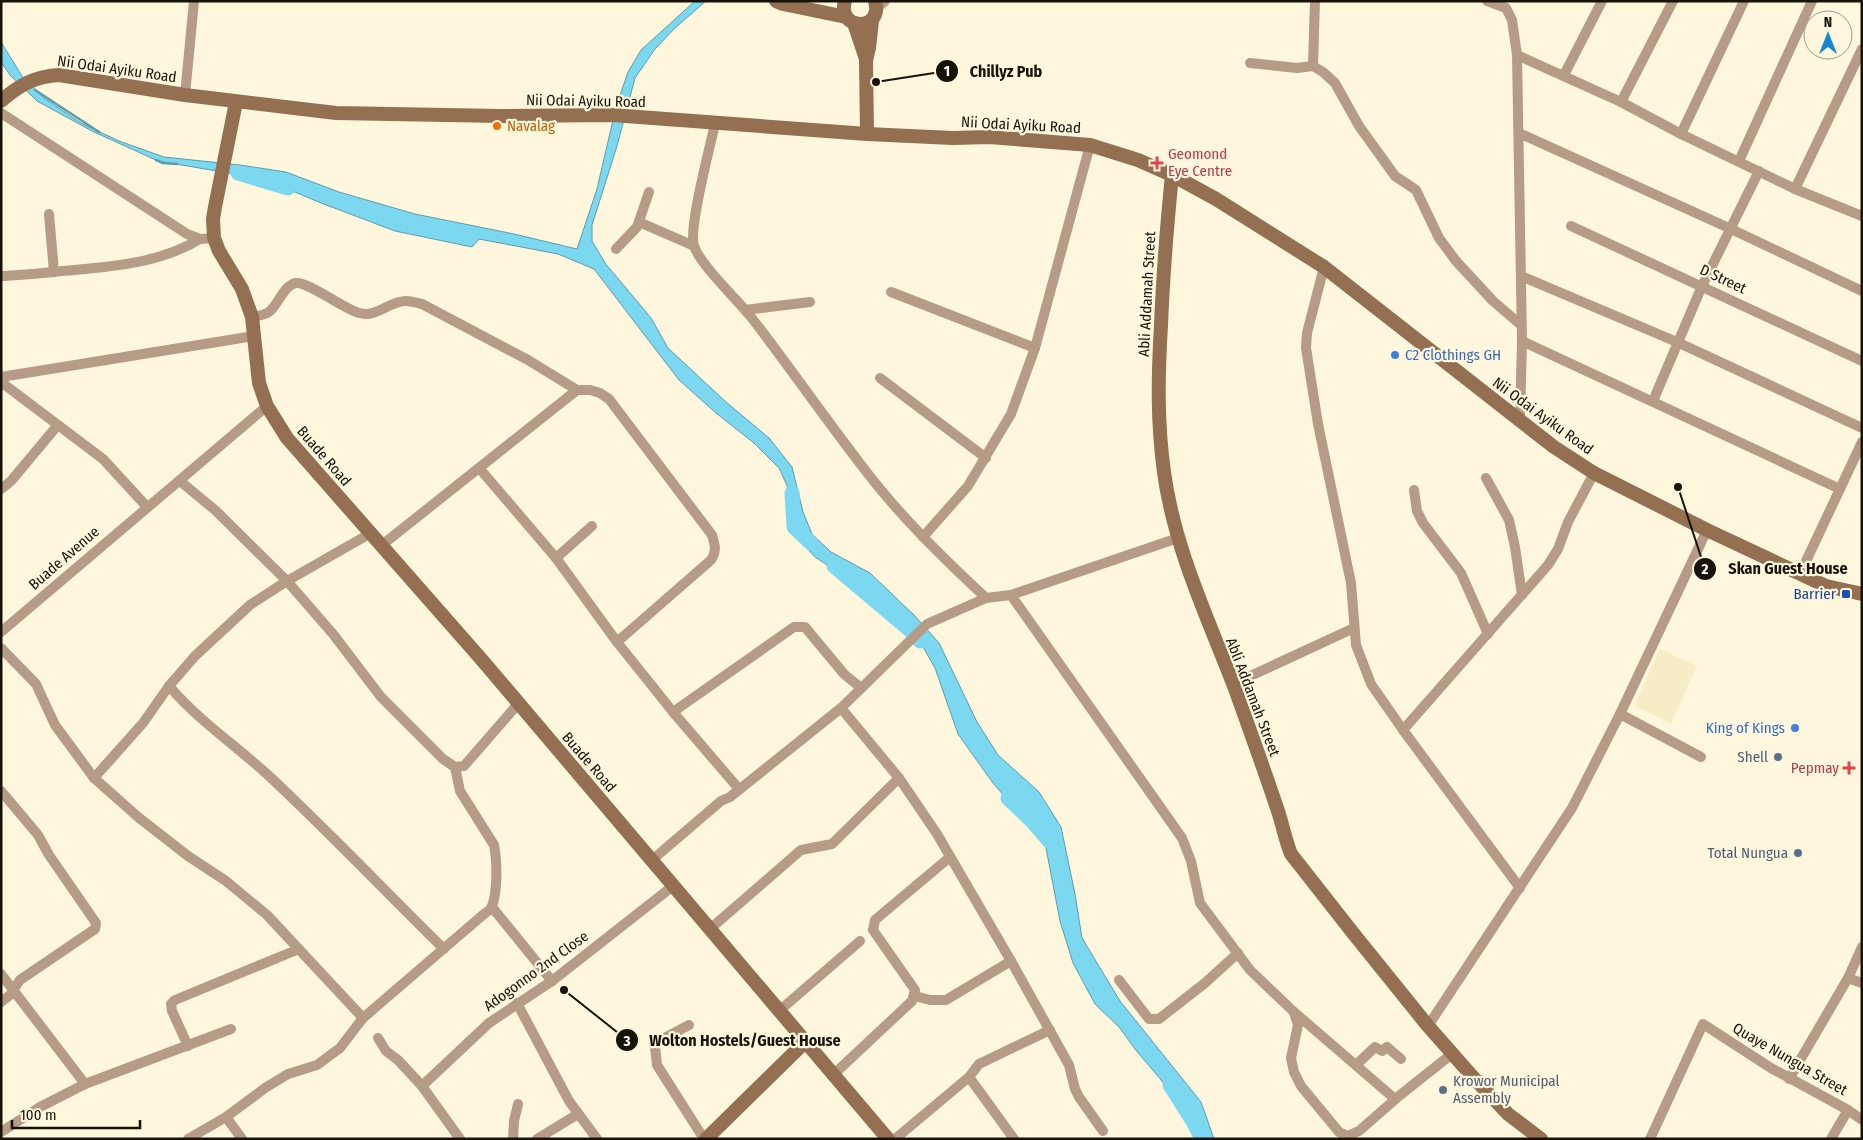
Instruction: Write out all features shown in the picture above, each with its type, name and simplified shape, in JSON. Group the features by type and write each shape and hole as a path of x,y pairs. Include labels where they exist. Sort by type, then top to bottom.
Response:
{"street":[{"path":"185,95 194,1"},
{"path":"776,1 863,24 877,8"},
{"path":"845,1 844,11 850,20 866,60"},
{"path":"1313,66 1315,1"},
{"path":"1487,1 1506,8 1512,20 1517,55 1522,341 1520,421"},
{"path":"1564,75 1602,1"},
{"path":"1621,102 1673,1"},
{"path":"1680,134 1744,1"},
{"path":"1739,162 1812,1"},
{"path":"866,134 866,60 877,8"},
{"path":"1795,189 1862,49"},
{"path":"1517,55 1621,102 1680,134 1758,172 1862,216"},
{"path":"1250,63 1297,68 1313,66 1335,83 1359,126 1395,176 1416,190 1439,238 1456,260 1494,301 1521,324"},
{"name":"Nii Odai Ayiku Road","path":"1,101 20,86 32,80 44,76 59,75 236,102 336,113 501,116 612,115 866,134 953,138 989,137 1090,145 1138,160 1172,175 1216,199 1324,267 1554,447 1594,473 1707,530 1826,586 1861,591"},
{"path":"208,238 236,102"},
{"path":"1,113 187,234 208,238"},
{"path":"715,124 693,231 694,246 702,260 745,310 791,369 862,467 923,538 986,598"},
{"path":"1519,133 1730,228 1862,291"},
{"path":"923,538 968,486 1011,414 1035,348 1090,145"},
{"path":"1653,401 1702,286 1758,172"},
{"name":"Abli Addamah Street","path":"1172,175 1164,253 1158,413 1164,473 1178,538 1212,635 1233,684 1276,806 1283,835 1291,854 1428,1026 1508,1114 1542,1139"},
{"path":"616,249 637,227 648,192"},
{"path":"49,214 54,272"},
{"path":"639,222 694,246"},
{"name":"D Street","path":"1571,226 1862,361"},
{"path":"1,276 136,263 163,256 208,238"},
{"name":"Buade Road","path":"208,238 219,251 242,289 252,318 259,383 267,406 286,438 482,660 888,1138"},
{"path":"1324,267 1307,333 1306,348 1318,424 1351,583 1356,645 1371,684 1520,888"},
{"path":"1521,276 1677,342 1862,428"},
{"path":"252,318 270,311 288,287 296,283 305,284 348,309 361,314 371,315 391,305 406,301 422,304 528,360 577,390 590,390 608,399 712,536 716,547 715,554 711,560 618,642"},
{"path":"892,292 1035,348"},
{"path":"745,310 810,302"},
{"path":"1,377 254,336"},
{"path":"1522,341 1840,489"},
{"path":"880,378 986,458"},
{"path":"1,382 103,460 146,507"},
{"path":"382,545 577,390"},
{"name":"Buade Avenue","path":"1,632 267,406"},
{"path":"1,489 58,426"},
{"path":"1800,574 1862,442"},
{"path":"480,469 556,558 673,712 739,789"},
{"path":"1403,730 1548,565 1558,550 1568,522 1594,473"},
{"path":"1486,478 1509,520 1522,595"},
{"path":"180,481 215,510 287,581 333,634 381,698 443,759 455,767 464,766 518,704"},
{"path":"1414,490 1417,511 1423,523 1461,573 1488,634"},
{"path":"556,558 592,526"},
{"path":"1428,1026 1572,808 1620,714 1707,530"},
{"path":"94,778 143,723 169,686 195,656 250,605 287,581 371,533"},
{"path":"652,860 714,806 739,789 841,708 927,624 986,598 1011,595 1178,538"},
{"path":"1011,595 1182,838 1191,860 1200,904 1250,970 1294,1012 1395,1099"},
{"path":"673,712 794,627 800,626 805,627 844,674 861,688"},
{"path":"1233,684 1354,628"},
{"path":"1,648 36,684 55,725 94,778 138,817 188,856 226,880 267,915 363,1018"},
{"path":"169,686 187,706 248,756 318,822 444,949"},
{"path":"841,708 899,778 950,857 1069,1065 1075,1089 1103,1131"},
{"path":"1620,714 1701,757"},
{"path":"188,1139 226,1117 265,1088 288,1074 317,1065 340,1048 363,1018 492,907 496,880 494,845 460,791 455,767"},
{"path":"710,929 801,850 832,844 899,778"},
{"path":"1,1002 7,999 20,980 95,929 96,923 49,855 38,835 3,795"},
{"path":"833,1075 912,1001 915,996 915,990 873,930 873,925 878,917 950,857"},
{"name":"Adogonno 2nd Close","path":"422,1086 488,1024 552,981 673,886"},
{"path":"492,907 552,981"},
{"path":"779,1011 860,941"},
{"path":"1789,1079 1848,978 1862,947"},
{"path":"188,1046 172,1011 171,1004 175,1000 300,949"},
{"path":"1119,980 1149,1018 1159,1019 1205,983 1238,953"},
{"path":"915,996 930,1000 946,1000 1011,961"},
{"path":"1,974 85,1084"},
{"path":"1848,978 1862,984"},
{"path":"518,1003 569,1101 598,1139"},
{"path":"1294,1012 1298,1025 1291,1058 1294,1072 1301,1086 1339,1132 1347,1136 1359,1131 1395,1099 1453,1053"},
{"name":"Quaye Nungua Street","path":"1650,1139 1703,1024 1789,1079 1848,1110 1862,1120"},
{"path":"689,1025 661,1040 655,1046 655,1055 657,1064 705,1139 805,1042"},
{"path":"1,1132 40,1107 85,1084 230,1029"},
{"path":"888,1138 969,1077 979,1064 1050,1030"},
{"path":"378,1038 386,1051 398,1060 422,1086 460,1139"},
{"path":"1356,1065 1375,1047 1382,1051 1387,1047 1401,1059"},
{"path":"969,1077 1014,1139"},
{"path":"513,1139 514,1121 518,1104"},
{"path":"1831,1139 1848,1110"},
{"path":"536,1139 578,1114"},
{"path":"226,1117 242,1139"}],"shaded area":[{"path":"1660,649 1697,666 1671,723 1634,706"}],"water":[{"path":"695,1 706,1 675,28 655,49 635,78 617,146 592,225 592,241 605,263 651,318 668,348 726,402 769,438 792,467 803,512 812,534 831,552 870,573 914,615 939,643 977,722 998,755 1039,792 1061,827 1082,938 1120,1001 1201,1102 1214,1139 1200,1139 1190,1110 1177,1099 1119,1027 1095,1004 1073,963 1060,921 1045,843 1034,819 1012,805 993,783 958,734 935,668 923,647 901,619 873,591 815,557 799,540 789,490 779,468 754,443 679,380 594,269 558,254 479,239 472,247 395,231 264,179 158,161 92,131 37,101 10,75 1,62 1,42 22,76 44,98 81,123 119,141 164,157 286,172 339,192 415,214 577,249 597,189 616,107 628,72 641,50"}],"waterway":[{"path":"35,90 99,132"},
{"path":"156,160 163,163 177,164"},
{"path":"238,173 288,188"},
{"path":"792,493 794,527 811,543"},
{"path":"834,566 910,630 920,641"},
{"path":"1008,798 1049,841"},
{"path":"1170,1085 1202,1139"}],"place":[{"name":"Chillyz Pub","path":"876,82"},
{"name":"Navalag","path":"497,126"},
{"name":"Geomond Eye Centre","path":"1157,163"},
{"name":"C2 Clothings GH","path":"1395,355"},
{"name":"Skan Guest House","path":"1678,487"},
{"name":"Barrier","path":"1846,594"},
{"name":"King of Kings","path":"1795,728"},
{"name":"Shell","path":"1778,757"},
{"name":"Pepmay","path":"1849,768"},
{"name":"Total Nungua","path":"1798,853"},
{"name":"Wolton Hostels/Guest House","path":"564,990"},
{"name":"Krowor Municipal Assembly","path":"1443,1090"}]}
